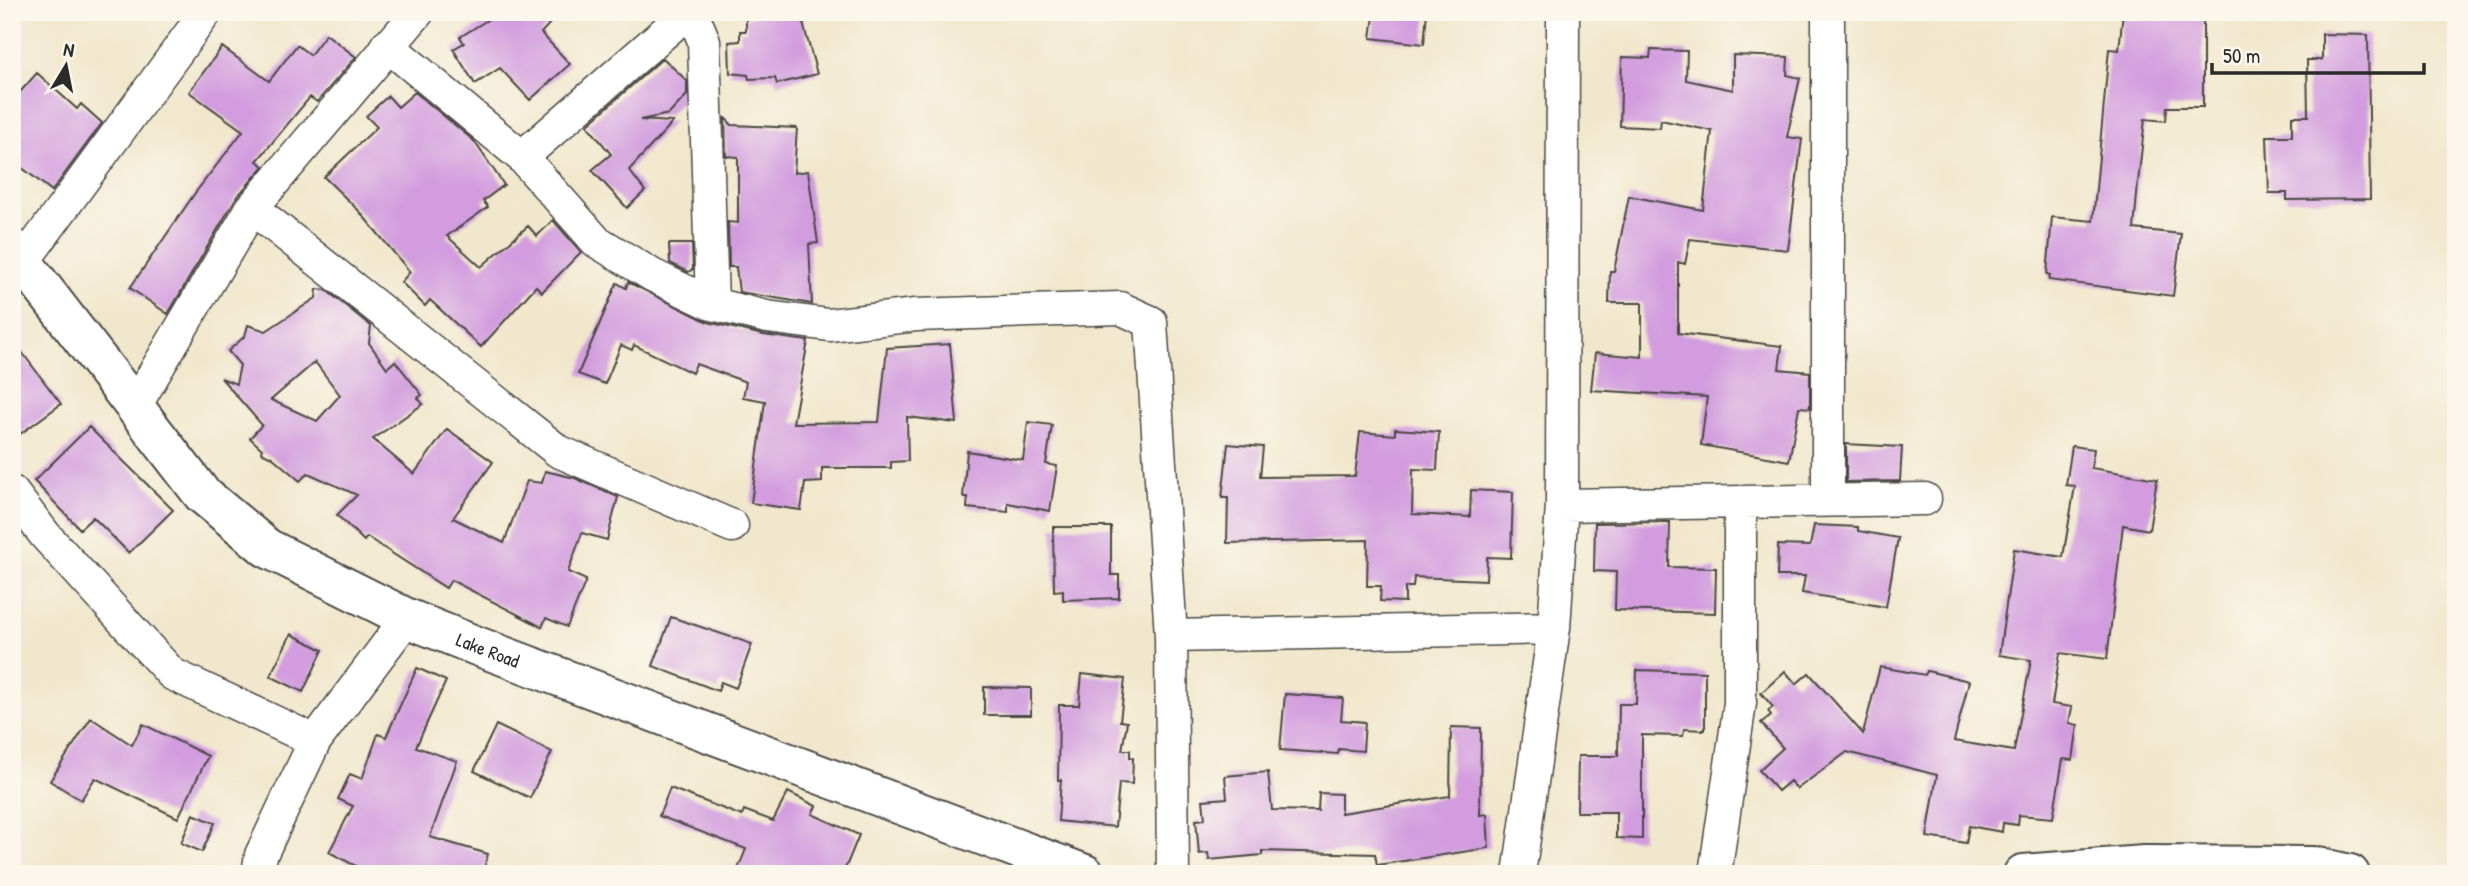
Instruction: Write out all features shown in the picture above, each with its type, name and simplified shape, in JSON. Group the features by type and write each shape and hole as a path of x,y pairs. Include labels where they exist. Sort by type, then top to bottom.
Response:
{"main road":[{"name":"Lake Road","path":"17,255 202,494 267,548 407,618 1085,874"},
{"path":"2023,874 2144,865 2314,866 2350,874"}],"street":[{"path":"17,255 206,12"},
{"path":"135,406 251,208 418,12"},
{"path":"522,158 690,12 704,41 712,303"},
{"path":"1519,874 1554,628 1562,505 1563,12"},
{"path":"1828,12 1828,498"},
{"path":"387,46 522,158 596,241 652,275 712,303 767,317 829,325 916,315 1120,308 1151,322 1171,636 1173,874"},
{"path":"251,208 558,451 732,526"},
{"path":"12,492 45,535 172,674 316,741"},
{"path":"1562,505 1740,504 1828,498 1925,499"},
{"path":"1715,874 1740,704 1740,504"},
{"path":"258,874 261,855 316,741 407,618"},
{"path":"1171,636 1554,628"}],"building":[{"path":"500,12 560,12 541,33 570,64 530,100 500,68 475,84 453,49 464,43 460,37"},
{"path":"800,12 817,74 777,84 775,78 749,79 748,75 730,73 729,42 740,41 740,31 746,31 746,17"},
{"path":"1394,12 1427,12 1424,44 1371,38 1374,16 1393,18"},
{"path":"2123,12 2203,12 2203,107 2167,107 2166,121 2145,119 2138,183 2134,229 2181,234 2173,296 2049,280 2050,275 2047,274 2052,217 2093,221 2109,49 2119,50"},
{"path":"326,34 356,57 317,102 310,97 257,161 264,166 236,198 168,314 130,288 195,193 243,131 189,92 222,47 269,81 297,45 310,55"},
{"path":"2322,34 2368,35 2370,199 2287,200 2287,193 2269,193 2267,136 2292,136 2292,116 2308,116 2307,60 2322,60"},
{"path":"1651,50 1687,51 1686,80 1733,90 1733,55 1788,57 1787,75 1800,78 1787,137 1802,139 1788,250 1690,239 1685,264 1678,262 1678,333 1782,346 1779,369 1810,372 1810,408 1799,407 1789,461 1701,445 1707,397 1591,390 1595,353 1642,357 1642,303 1609,303 1610,271 1614,271 1629,196 1703,210 1712,131 1661,120 1660,128 1620,126 1622,57 1650,58"},
{"path":"663,58 687,81 687,95 669,114 640,120 673,122 629,170 645,191 627,208 592,170 611,154 587,125"},
{"path":"37,73 77,109 81,104 102,123 52,191 12,160 12,101"},
{"path":"415,92 474,141 504,185 483,201 488,207 447,236 481,267 528,226 537,236 553,220 581,252 542,292 536,286 481,347 430,300 425,306 401,282 410,272 359,211 324,177 377,127 366,116 388,96 398,107"},
{"path":"725,118 732,125 797,128 794,173 808,171 818,243 809,244 812,304 739,292 736,267 729,267 728,222 738,223 738,157 726,156"},
{"path":"669,244 692,244 693,269 688,272 670,263"},
{"path":"628,282 708,322 763,335 808,341 793,423 879,422 887,348 950,344 957,423 907,417 908,461 891,462 891,468 822,468 822,482 805,483 801,510 751,503 765,401 743,397 746,382 696,364 692,373 634,345 632,350 621,345 605,384 578,374 617,283 626,288"},
{"path":"317,289 326,290 371,326 369,343 387,368 395,361 422,395 418,398 423,404 373,439 414,474 447,429 493,462 453,518 504,543 527,481 542,483 545,471 575,478 618,497 607,540 582,533 568,572 586,580 567,627 546,618 542,627 451,580 446,588 367,537 364,541 337,515 357,495 308,473 300,481 272,457 261,452 262,449 250,438 262,425 221,378 236,384 240,365 228,351 245,336 248,325 266,331 316,298","holes":["315,362 340,395 317,421 271,400"]},
{"path":"12,339 61,404 12,440"},
{"path":"1028,422 1052,425 1046,464 1057,466 1050,511 1008,503 1008,512 967,508 968,497 963,497 967,451 1023,460"},
{"path":"89,427 173,510 129,553 93,517 80,529 34,481"},
{"path":"1395,429 1439,432 1437,470 1413,469 1412,514 1470,517 1471,490 1513,492 1511,558 1487,557 1486,580 1414,577 1413,587 1405,587 1405,602 1380,601 1381,586 1367,586 1368,540 1227,543 1228,498 1222,498 1228,444 1263,447 1260,477 1355,476 1360,432 1395,435"},
{"path":"1846,444 1902,447 1900,481 1846,482"},
{"path":"2072,446 2094,449 2091,468 2157,479 2149,530 2123,525 2107,659 2060,653 2052,704 2072,707 2069,723 2078,725 2073,760 2063,759 2053,818 2019,815 2018,825 2003,823 2002,832 1969,826 1966,843 1927,837 1937,775 1847,752 1797,789 1790,781 1778,791 1759,770 1783,748 1761,723 1771,715 1768,711 1773,707 1761,693 1785,671 1796,684 1809,673 1863,734 1880,667 1925,675 1927,671 1969,681 1954,741 2014,751 2031,660 1999,655 2014,549 2063,557 2075,486 2066,485"},
{"path":"1670,522 1669,567 1716,568 1715,613 1615,610 1616,572 1594,571 1595,523"},
{"path":"1814,525 1858,527 1858,531 1898,538 1886,607 1802,593 1805,576 1777,576 1778,545 1810,546"},
{"path":"1053,527 1111,527 1111,575 1119,575 1119,598 1063,600 1063,590 1054,591"},
{"path":"671,617 752,644 736,688 721,682 718,691 653,666"},
{"path":"291,634 323,650 303,692 270,676"},
{"path":"417,668 446,681 416,747 457,761 430,837 488,854 483,874 371,874 329,852 353,806 338,799 350,774 362,779 378,734 386,737"},
{"path":"1637,670 1705,672 1705,730 1684,729 1683,736 1642,735 1642,839 1616,838 1616,812 1577,812 1578,756 1618,756 1619,704 1636,704"},
{"path":"1082,674 1125,679 1120,721 1127,722 1122,750 1130,750 1130,758 1133,758 1132,784 1119,783 1115,827 1058,821 1061,780 1058,780 1059,705 1079,705"},
{"path":"984,687 1031,688 1031,715 984,715"},
{"path":"1285,694 1343,698 1341,720 1365,722 1363,751 1339,749 1338,754 1280,750"},
{"path":"91,718 132,745 143,724 208,756 178,818 95,778 81,800 50,781"},
{"path":"496,725 552,752 530,798 474,771"},
{"path":"1451,727 1481,728 1480,815 1487,814 1489,848 1377,865 1375,854 1262,851 1262,855 1209,860 1208,853 1199,854 1196,820 1205,819 1203,800 1227,798 1225,776 1268,772 1272,810 1318,811 1319,793 1341,794 1341,813 1450,796"},
{"path":"670,788 742,816 744,810 773,821 788,792 816,806 812,814 859,835 843,874 736,874 746,849 659,816"},
{"path":"193,814 215,823 202,852 181,843"}]}
